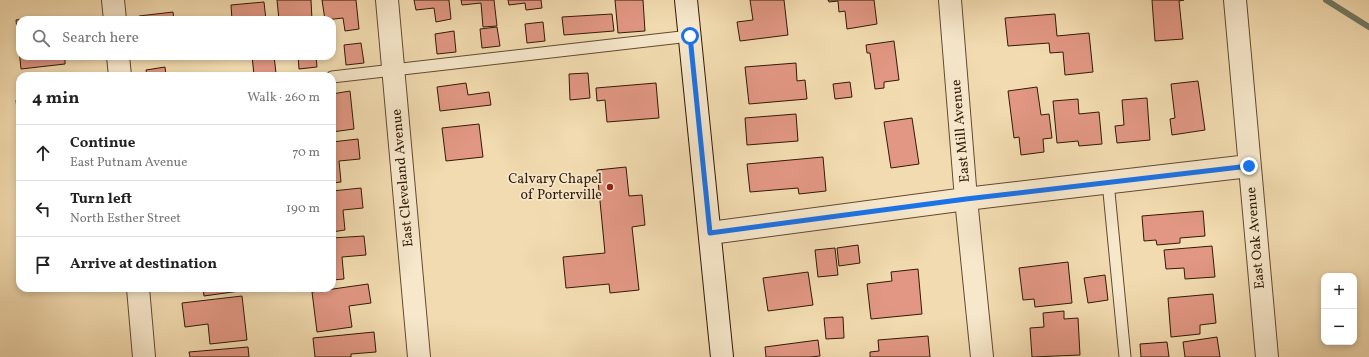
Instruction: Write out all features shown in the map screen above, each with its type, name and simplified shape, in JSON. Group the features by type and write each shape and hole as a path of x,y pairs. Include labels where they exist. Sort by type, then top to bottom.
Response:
{"street":[{"path":"114,0 115,16"},
{"name":"East Cleveland Avenue","path":"387,0 419,357"},
{"path":"686,0 722,357"},
{"name":"East Mill Avenue","path":"950,0 966,199 982,357"},
{"name":"East Oak Avenue","path":"1235,0 1267,357"},
{"path":"118,60 120,72"},
{"path":"710,233 966,199 1249,166"},
{"path":"138,292 144,357"}],"lane":[{"path":"336,77 690,36"},
{"path":"1108,182 1125,357"}],"building":[{"path":"277,0 311,0 312,16 279,16"},
{"path":"322,0 356,0 359,29 345,31 343,18 336,19 336,16 324,16"},
{"path":"414,0 449,0 451,19 436,22 434,8 416,10"},
{"path":"461,0 494,0 497,26 483,27 481,3 462,5"},
{"path":"508,0 541,0 542,8 526,10 525,3 509,5"},
{"path":"615,0 643,0 645,31 618,33"},
{"path":"750,0 784,0 788,35 740,41 737,22 753,20"},
{"path":"828,0 874,0 877,24 847,29 845,11 839,12 838,1 829,2"},
{"path":"1152,0 1184,0 1179,1 1183,39 1155,41"},
{"path":"264,2 266,16 232,16 231,5"},
{"path":"173,12 174,16 139,16"},
{"path":"612,14 614,31 564,35 562,17"},
{"path":"1055,14 1057,36 1089,33 1093,72 1065,75 1063,52 1050,53 1049,43 1008,46 1005,18"},
{"path":"543,22 545,41 527,43 525,24"},
{"path":"497,27 500,46 482,48 480,29"},
{"path":"454,31 456,52 437,54 435,34"},
{"path":"894,41 899,80 884,82 884,88 875,89 870,53 867,53 866,45"},
{"path":"361,43 364,63 346,65 344,45"},
{"path":"20,60 65,60 65,64 21,69"},
{"path":"252,60 274,60 276,72 254,72"},
{"path":"298,60 316,60 317,67 299,69"},
{"path":"796,63 797,81 805,80 807,99 749,104 745,67"},
{"path":"165,67 166,72 146,72 146,70"},
{"path":"588,73 590,98 570,100 569,74"},
{"path":"1198,81 1205,130 1172,135 1170,119 1175,118 1171,84"},
{"path":"850,82 852,97 835,99 833,84"},
{"path":"466,83 468,95 489,92 491,105 440,111 437,87"},
{"path":"656,83 659,118 607,122 605,100 597,101 596,88"},
{"path":"1037,87 1041,115 1049,114 1052,138 1043,139 1044,152 1021,155 1019,137 1014,138 1008,91"},
{"path":"350,91 354,129 336,131 336,93"},
{"path":"1147,98 1150,140 1117,143 1115,126 1124,125 1122,100"},
{"path":"1078,99 1079,114 1099,112 1102,144 1079,146 1078,141 1057,143 1053,101"},
{"path":"796,114 798,141 747,145 745,118"},
{"path":"912,118 919,164 891,168 884,122"},
{"path":"479,124 483,157 446,161 442,128"},
{"path":"358,139 360,159 339,161 341,182 336,183 336,142"},
{"path":"823,157 826,191 799,194 798,188 750,192 747,164"},
{"path":"626,167 629,196 642,195 645,225 632,227 639,290 610,293 609,284 566,288 563,257 605,253 597,170"},
{"path":"361,188 363,208 343,210 345,230 336,231 336,191"},
{"path":"1203,211 1205,236 1180,238 1180,243 1157,245 1156,240 1144,241 1142,216"},
{"path":"364,236 366,255 342,257 344,279 336,280 336,238"},
{"path":"858,245 860,263 839,266 837,248"},
{"path":"1212,246 1215,277 1185,279 1184,268 1166,269 1164,250"},
{"path":"835,248 838,275 818,277 815,250"},
{"path":"1068,262 1072,303 1035,307 1034,299 1023,300 1019,268"},
{"path":"918,269 922,314 871,319 867,284 892,281 891,272"},
{"path":"808,272 813,305 768,311 763,278"},
{"path":"1105,275 1108,300 1088,303 1084,278"},
{"path":"368,284 371,303 349,306 352,327 317,332 312,292 336,292 336,289"},
{"path":"204,292 233,292 204,296"},
{"path":"1213,294 1216,323 1200,325 1200,334 1171,337 1168,298"},
{"path":"242,296 247,340 210,344 208,324 185,327 182,303"},
{"path":"1064,311 1064,319 1078,318 1080,355 1032,357 1030,328 1044,327 1043,313"},
{"path":"843,317 844,338 826,339 824,318"},
{"path":"374,332 376,352 351,354 351,357 315,357 313,338"},
{"path":"928,336 930,357 870,357 870,352 879,351 878,340"},
{"path":"1217,337 1220,357 1185,357 1183,342"},
{"path":"818,340 820,356 766,357 765,347"},
{"path":"1167,342 1169,357 1141,357 1140,344"},
{"path":"248,347 249,357 190,357 189,352"}],"waterway":[{"path":"1326,0 1369,27"}],"place":[{"name":"Calvary Chapel of Porterville","path":"610,187"}],"route":[{"path":"690,36 710,233 966,199 1249,166"}]}
